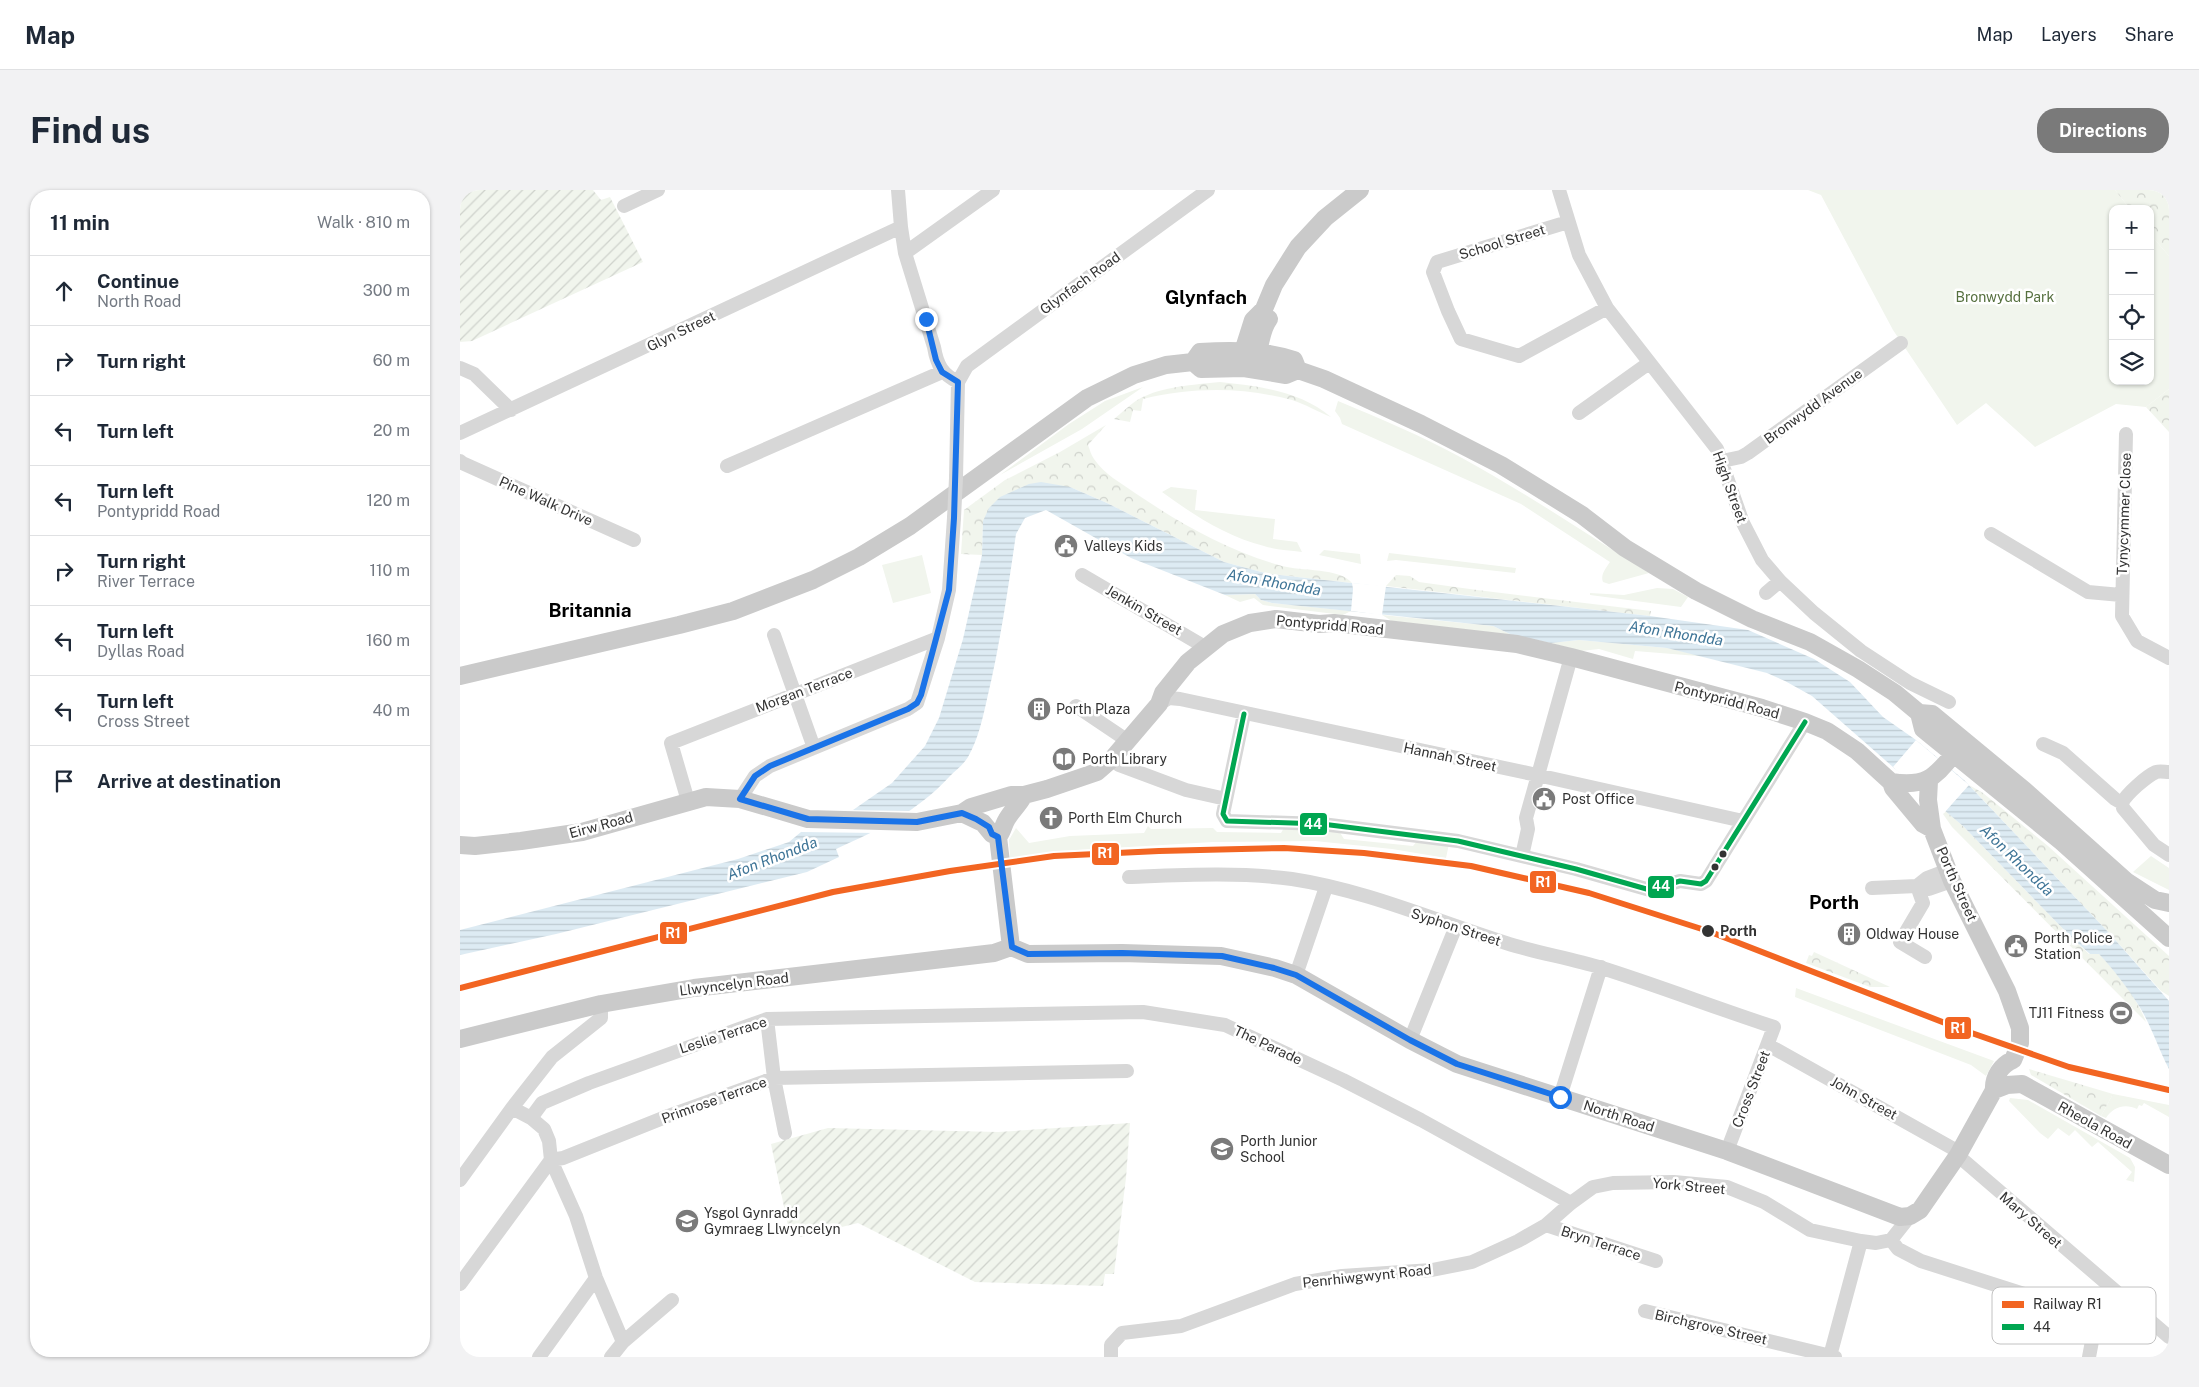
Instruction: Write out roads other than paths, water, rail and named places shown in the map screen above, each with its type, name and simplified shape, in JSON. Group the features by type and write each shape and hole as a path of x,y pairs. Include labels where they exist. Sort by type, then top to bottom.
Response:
{"main road":[{"path":"1360,190 1325,218 1298,247 1274,285 1267,314 1275,341 1293,364 1501,465 1582,515 1625,548 1696,591 1752,619 1818,646 1895,693 1918,713 1932,714 1954,753 2062,842 2169,938"},
{"path":"1246,360 1253,320 1267,314"},
{"path":"460,676 733,611 813,580 859,557 910,526 1087,398 1134,375 1166,365 1193,362 1200,352 1221,350 1286,375 1293,364"},
{"name":"Pontypridd Road","path":"740,799 808,819 904,822 932,820 962,813 971,807 1011,796 1024,796 1090,776 1112,759 1158,704 1170,683 1205,647 1223,634 1237,628 1276,619 1319,624 1334,623 1517,644 1762,708 1806,722"},
{"name":"Porth Street","path":"1806,722 1827,731 1858,751 1891,782 1893,788 1923,824 1932,829 1950,876 2007,990 2020,1028 2020,1043 2013,1060 2004,1063 1994,1082 1990,1096"},
{"path":"1932,829 1928,800 1929,781 1954,753"},
{"path":"1954,753 2024,790 2126,882 2155,900 2169,903"},
{"path":"1891,782 1911,784 1929,781"},
{"path":"1012,947 999,844 1006,820 1024,796"},
{"name":"Eirw Road","path":"460,845 475,846 582,832 706,797 740,799"},
{"path":"962,813 983,823 999,844"},
{"name":"North Road","path":"1012,947 1028,954 1122,953 1222,956 1296,975 1410,1040 1457,1064 1727,1151 1900,1217 1910,1216"},
{"name":"Llwyncelyn Road","path":"460,1039 601,1004 694,988 994,953 1012,947"},
{"path":"2013,1060 2016,1074 2028,1087"},
{"path":"1910,1216 1920,1210 1958,1155 1990,1096 2007,1085 2028,1087"},
{"name":"Rheola Road","path":"2028,1087 2169,1165"}],"street":[{"path":"624,206 658,190"},
{"path":"740,799 755,776 770,766 908,709 917,703 938,638 949,590 956,478 958,382 942,372 936,360 934,347 905,253 900,227 898,190"},
{"path":"905,253 993,190"},
{"name":"Glynfach Road","path":"958,382 967,366 1208,190"},
{"name":"High Street","path":"1559,190 1579,255 1607,308 1718,449 1743,523 1762,560 1780,581 1814,613 1861,651 1910,683 1949,702"},
{"name":"School Street","path":"1568,222 1437,262 1433,272 1448,311 1461,338 1519,356 1607,308"},
{"name":"Glyn Street","path":"460,433 900,227"},
{"name":"Bronwydd Avenue","path":"1722,461 1741,457 1748,453 1901,343"},
{"path":"1578,413 1649,363"},
{"path":"460,368 474,374 511,410"},
{"path":"727,466 942,372"},
{"name":"Tynycymmer Close","path":"2126,434 2122,616 2137,641 2169,658"},
{"name":"Pine Walk Drive","path":"460,461 634,540"},
{"name":"Tynycymmer Close","path":"1991,534 2088,592 2121,595"},
{"name":"Jenkin Street","path":"1082,576 1205,647"},
{"path":"1766,593 1780,581"},
{"path":"774,635 814,748"},
{"name":"Morgan Terrace","path":"688,801 671,743 938,638"},
{"path":"1522,856 1528,829 1526,818 1571,657"},
{"name":"Hannah Street","path":"1158,704 1169,698 1180,699 1537,775 1743,822"},
{"path":"1076,706 1128,741"},
{"path":"1244,714 1223,814 1227,821 1322,824 1458,841 1650,890 1680,880 1701,884 1706,881 1806,722"},
{"path":"2043,744 2063,753 2122,803"},
{"path":"1112,759 1119,765 1186,790 1226,799"},
{"path":"2169,772 2156,772 2139,784 2124,798 2122,803 2123,808 2154,844 2169,855"},
{"name":"Syphon Street","path":"1129,877 1192,875 1292,879 1358,894 1508,944 1601,967 1774,1027"},
{"path":"1872,888 1917,886 1927,878 1950,876"},
{"path":"1917,886 1923,904 1900,942 1925,957"},
{"path":"1296,975 1326,887"},
{"path":"1410,1040 1456,926"},
{"path":"1560,1097 1601,967"},
{"path":"460,1180 552,1057 601,1018 601,1004"},
{"name":"The Parade","path":"932,1016 1143,1012 1225,1025 1343,1080 1421,1120 1571,1203"},
{"name":"Leslie Terrace","path":"531,1118 542,1103 675,1051 767,1019 932,1016"},
{"path":"767,1019 774,1078 785,1133"},
{"name":"Cross Street","path":"1727,1151 1774,1027"},
{"name":"John Street","path":"1768,1045 1952,1148 1958,1155"},
{"name":"Primrose Terrace","path":"551,1160 563,1158 668,1116 774,1078 1127,1072"},
{"path":"512,1108 531,1118 544,1129 549,1141 551,1160 576,1216 596,1278 623,1342"},
{"name":"Mary Street","path":"1958,1155 2110,1287"},
{"path":"460,1284 551,1160"},
{"name":"York Street","path":"1571,1203 1593,1187 1612,1183 1674,1182 1727,1187 1764,1202 1810,1230 1861,1242 1876,1243 1890,1240"},
{"name":"Penrhiwgwynt Road","path":"1111,1357 1111,1345 1122,1333 1180,1326 1295,1284 1342,1276 1432,1270 1472,1262 1518,1241 1546,1225 1571,1203"},
{"path":"1910,1216 1890,1240 1898,1249 1920,1261 2005,1287"},
{"name":"Bryn Terrace","path":"1546,1225 1656,1261"},
{"path":"1832,1356 1861,1242"},
{"path":"538,1357 596,1278"},
{"path":"611,1357 623,1342 672,1300"},
{"name":"Birchgrove Street","path":"1645,1311 1832,1356"},
{"name":"Mary Street","path":"2156,1325 2169,1336"},
{"path":"2089,1357 2092,1344"}],"water":[{"name":"Afon Rhondda","path":"1041,482 1070,487 1107,503 1224,562 1269,574 1650,616 1748,630 1814,659 1850,682 1883,717 1916,740 1964,780 2110,934 2169,1001 2169,1069 2139,1006 2099,954 2090,954 2073,939 1963,826 1812,696 1785,681 1767,673 1667,648 1579,640 1551,643 1512,635 1493,626 1272,603 1261,600 1255,594 1225,595 1131,558 1046,510 1025,518 1016,534 996,658 984,713 975,743 964,762 937,789 911,810 883,827 836,849 839,857 807,872 556,934 460,955 460,930 738,859 789,842 801,832 853,810 892,783 925,746 939,718 963,639 982,555 983,521 989,508 1000,497 1029,484"}],"rail line":[{"name":"R1","path":"460,988 833,892 950,871 1054,856 1284,848 1364,853 1471,866 1589,893 1708,931 1963,1030 2069,1067 2169,1090"}],"place":[{"name":"Valleys Kids","path":"1066,546"},
{"name":"Porth Plaza","path":"1039,709"},
{"name":"Porth Library","path":"1064,759"},
{"name":"Post Office","path":"1544,799"},
{"name":"Porth Elm Church","path":"1051,818"},
{"name":"Porth","path":"1708,931"},
{"name":"Oldway House","path":"1849,934"},
{"name":"Porth Police Station","path":"2016,946"},
{"name":"TJ11 Fitness","path":"2121,1013"},
{"name":"Porth Junior School","path":"1222,1149"},
{"name":"Ysgol Gynradd Gymraeg Llwyncelyn","path":"687,1221"}],"district":[{"name":"Glynfach","path":"1206,297"},
{"name":"Britannia","path":"590,610"},
{"name":"Porth","path":"1834,902"}],"park label":[{"name":"Bronwydd Park","path":"2005,297"}]}
